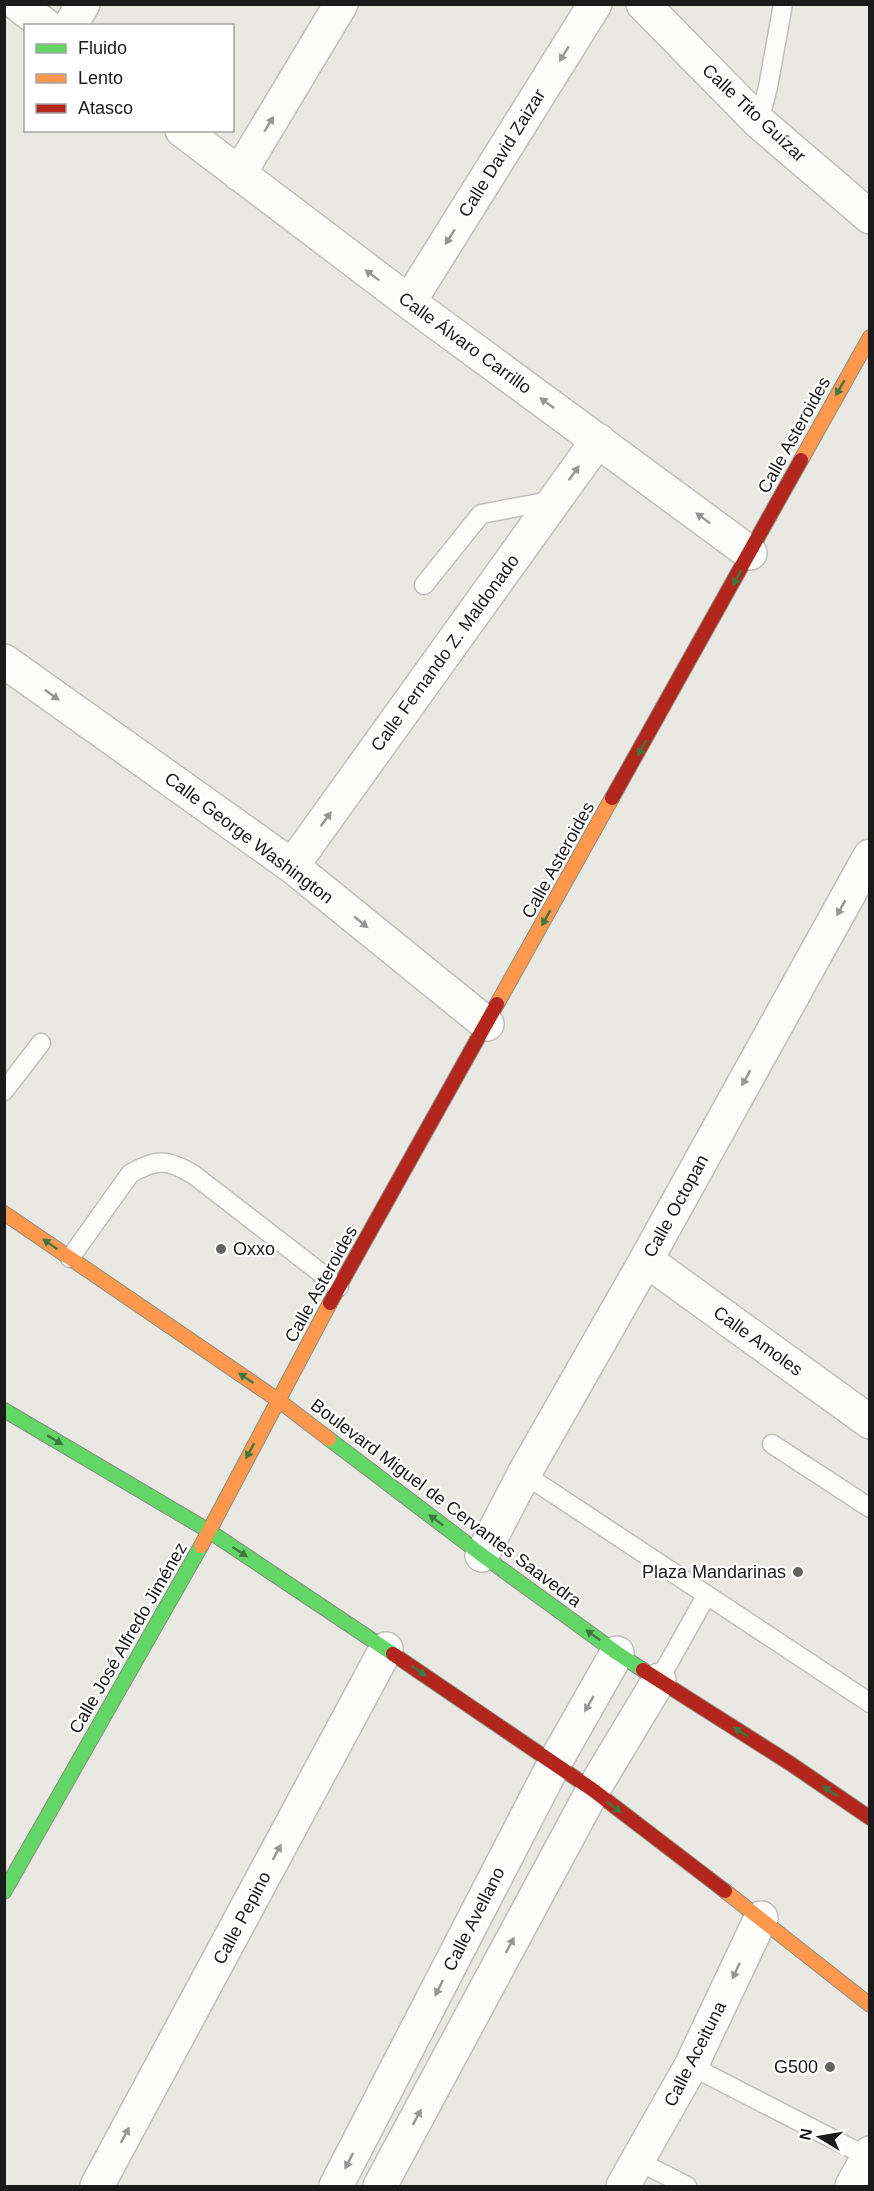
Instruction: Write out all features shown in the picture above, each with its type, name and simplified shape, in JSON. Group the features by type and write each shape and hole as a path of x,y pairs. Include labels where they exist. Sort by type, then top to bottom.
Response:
{"main road":[{"name":"Calle Asteroides","path":"278,1400 750,553 830,405 870,337"},
{"name":"Boulevard Miguel de Cervantes Saavedra","path":"4,1213 278,1400 482,1555 617,1653 791,1764 870,1818"},
{"name":"Calle José Alfredo Jiménez","path":"4,1892 209,1531 278,1400"},
{"path":"4,1410 209,1531 593,1790 761,1918 870,2005"}],"street":[{"path":"18,4 43,24"},
{"path":"71,24 83,4"},
{"path":"239,174 341,4"},
{"name":"Calle David Zaizar","path":"409,302 595,4"},
{"name":"Calle Tito Guízar","path":"643,4 759,122 870,217"},
{"name":"Calle Álvaro Carrillo","path":"185,132 409,302 750,553"},
{"name":"Calle Fernando Z. Maldonado","path":"292,866 598,440"},
{"name":"Calle George Washington","path":"4,661 292,866 487,1024"},
{"name":"Calle Octopan","path":"482,1555 524,1474 646,1260 870,856"},
{"name":"Calle Amoles","path":"646,1260 870,1422"},
{"name":"Calle Pepino","path":"97,2187 386,1649"},
{"name":"Calle Avellano","path":"336,2187 554,1764 617,1653"},
{"path":"380,2187 593,1790 659,1680"},
{"name":"Calle Aceituna","path":"631,2174 691,2066 761,1918"},
{"path":"852,2187 869,2155"}],"lane":[{"path":"759,122 768,87 783,4"},
{"path":"424,585 481,514 555,500"},
{"path":"4,1091 41,1043"},
{"path":"70,1258 130,1174 159,1162 176,1164 194,1175 339,1287"},
{"path":"771,1444 870,1508"},
{"path":"524,1474 870,1703"},
{"path":"659,1680 706,1596"},
{"path":"691,2066 869,2155"},
{"path":"631,2174 687,2187"}],"traffic: fast":[{"path":"4,1410 209,1531 393,1654"},
{"path":"329,1439 482,1555 643,1670"},
{"path":"4,1892 201,1546"}],"traffic: slow":[{"path":"801,460 870,337"},
{"path":"497,1004 612,798"},
{"path":"4,1213 278,1400 329,1439"},
{"path":"201,1546 330,1303"},
{"path":"725,1891 870,2005"}],"traffic: jam":[{"path":"612,798 801,460"},
{"path":"330,1303 497,1004"},
{"path":"393,1654 593,1790 725,1891"},
{"path":"643,1670 791,1764 870,1818"}],"place":[{"name":"Oxxo","path":"221,1249"},
{"name":"Plaza Mandarinas","path":"798,1572"},
{"name":"G500","path":"830,2067"}]}
